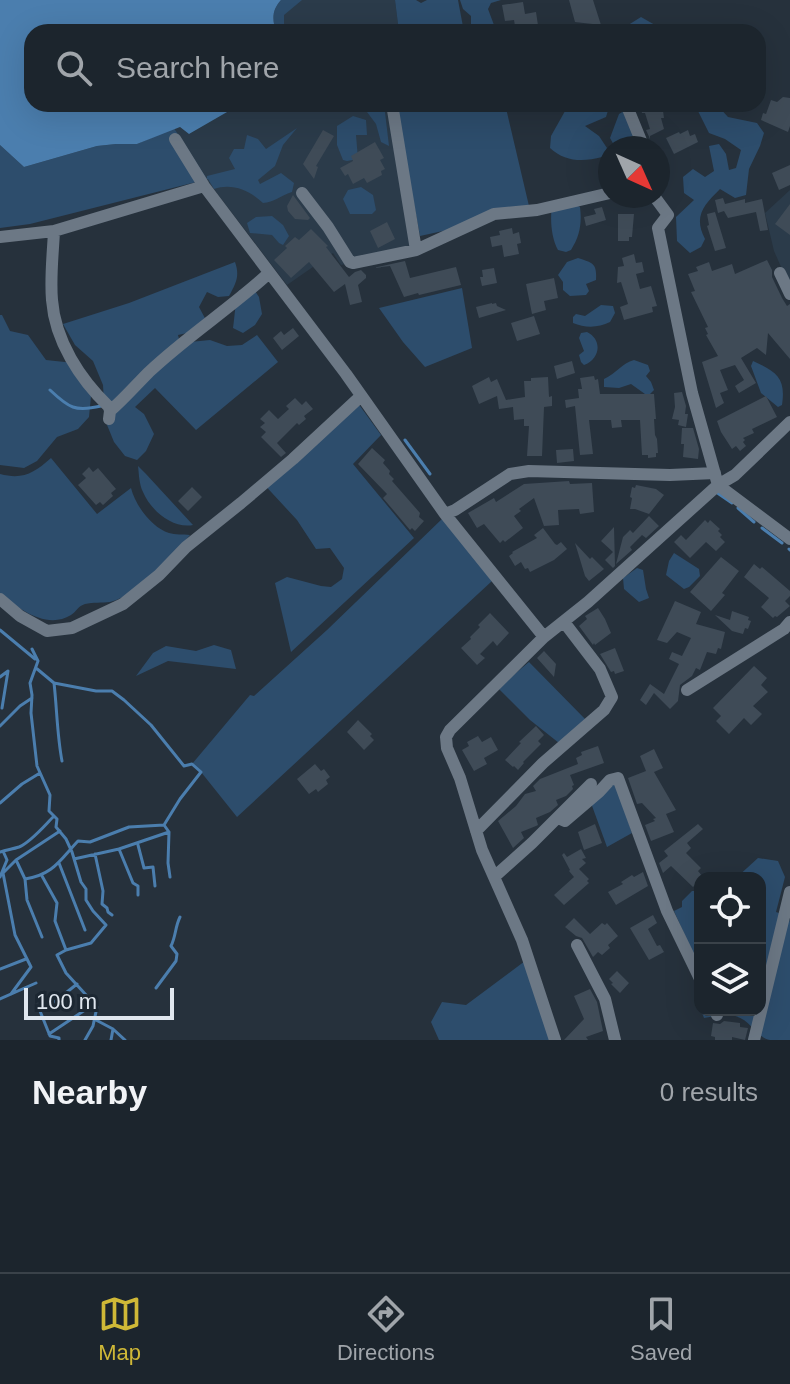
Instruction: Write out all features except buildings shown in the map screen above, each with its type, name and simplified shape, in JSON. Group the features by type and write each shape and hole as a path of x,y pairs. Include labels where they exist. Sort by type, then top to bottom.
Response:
{"street":[{"path":"393,112 416,250"},
{"path":"629,112 639,136"},
{"path":"175,139 204,186 445,514 544,637"},
{"path":"0,237 54,231 204,186"},
{"path":"302,193 351,263 416,250 494,214 537,210 598,196"},
{"path":"663,208 668,215 658,228 692,393 716,479 790,539"},
{"path":"54,231 51,298 55,319 63,344 88,386 109,407 109,415 150,372 269,273"},
{"path":"780,273 790,294"},
{"path":"0,599 20,616 47,631 72,628 123,604 159,575 186,547 293,459 361,396"},
{"path":"445,514 516,473 670,475 716,479 735,475 790,422"},
{"path":"555,1040 522,940 482,850 446,737 544,637 564,622 716,479"},
{"path":"476,831 543,763 604,710 612,697 600,669 564,622"},
{"path":"687,690 784,629 790,622"},
{"path":"558,818 565,821 610,780 618,778 667,911 694,967"},
{"path":"494,877 591,784"},
{"path":"754,1040 790,892"},
{"path":"577,945 605,999 615,1040"}],"shaded area":[{"path":"0,0 281,0 276,7 274,24 24,24 24,112 227,112 189,134 180,127 137,144 97,146 24,167 0,145"},
{"path":"281,0 395,0 398,24 277,24"},
{"path":"281,0 302,0 284,15 284,24 274,24 276,7"},
{"path":"395,0 416,0 421,3 427,0 458,0 462,24 398,24"},
{"path":"460,0 501,0 491,3 488,9 494,24 471,24 471,16 463,9"},
{"path":"641,17 653,24 630,24"},
{"path":"227,112 391,112 411,248 341,265 333,253 287,285 207,180 174,128 180,127 189,134"},
{"path":"367,112 385,112 389,146 381,142 376,124"},
{"path":"397,112 507,112 529,206 420,236"},
{"path":"564,112 608,112 606,117 585,126 599,136 598,158 574,160 550,148 551,136"},
{"path":"624,112 633,136 611,136 619,114"},
{"path":"698,112 723,112 728,117 757,123 764,133 749,169 746,195 735,198 720,189 714,195 700,217 705,239 701,247 690,253 677,241 676,217 694,200 684,193 683,177 693,169 705,177 714,171 709,146 719,144 726,154 729,170 736,168 741,150 709,133"},
{"path":"353,116 366,120 367,135 356,135 358,159 347,161 343,160 337,145 337,126"},
{"path":"174,128 207,179 207,176 235,169 229,158 234,149 244,149 247,135 258,139 266,149 297,128 283,145 275,166 258,180 260,184 281,173 294,183 292,192 263,203 240,189 214,189 208,179 30,224 0,228 0,145 24,167 97,146 137,144"},
{"path":"361,187 373,195 376,210 372,214 350,214 343,199 348,190"},
{"path":"790,190 790,287 774,251 765,213"},
{"path":"573,203 580,207 580,224 574,245 566,252 558,250 554,239 552,204"},
{"path":"272,216 283,225 289,236 283,245 272,235 250,233 247,223 256,217"},
{"path":"578,258 593,264 596,280 586,284 589,291 586,295 570,296 563,290 563,282 558,275 567,262"},
{"path":"235,262 236,279 229,296 218,297 207,292 199,307 207,322 196,331 178,335 180,343 210,340 227,346 242,345 257,335 278,362 196,430 155,388 135,407 144,414 154,434 146,451 137,460 125,456 114,442 105,420 103,385 93,361 75,345 63,324 129,303"},
{"path":"462,288 472,348 425,367 379,308"},
{"path":"239,290 255,291 262,314 255,325 243,333 233,328"},
{"path":"601,305 613,306 615,313 610,322 592,327 573,323 576,314 585,316"},
{"path":"0,315 10,331 28,335 46,360 74,363 87,380 91,396 89,417 78,429 57,437 37,461 24,468 0,465"},
{"path":"587,332 596,340 598,349 584,365 579,355 584,351 579,338 581,333"},
{"path":"634,360 648,365 650,371 646,376 654,390 650,394 631,384 619,388 604,387 604,379"},
{"path":"753,361 778,377 783,388 782,405 778,407 761,393 751,366"},
{"path":"353,403 360,406 381,435 353,464 414,538 291,652 275,583 287,577 331,587 342,579 344,568 330,548 316,549 297,520 260,480"},
{"path":"51,458 97,514 131,488 140,508 156,526 171,534 190,535 154,574 122,598 85,604 71,615 52,620 33,616 0,593 0,474 28,474"},
{"path":"138,466 193,525 178,524 157,512 142,489"},
{"path":"443,518 492,581 237,817 192,764 250,695 254,696 327,630"},
{"path":"674,553 699,569 700,576 684,589 666,575"},
{"path":"637,568 643,570 649,598 639,602 624,589 623,578"},
{"path":"214,645 231,650 236,669 168,661 136,676 153,653 166,646 196,651"},
{"path":"529,662 587,721 559,743 498,688"},
{"path":"615,781 632,833 607,847 591,803"},
{"path":"758,858 778,861 785,877 776,912 788,916 790,922 790,1040 765,1038 734,1016 766,1016 766,872 743,872"},
{"path":"694,891 694,956 674,911 682,907 682,901"},
{"path":"525,961 552,1040 439,1040 431,1022 442,1002 466,1005"}],"waterway":[{"path":"50,390 73,407 85,409 101,406"},
{"path":"405,440 430,474"},
{"path":"716,492 732,503"},
{"path":"738,508 754,522"},
{"path":"762,528 782,543"},
{"path":"0,630 35,659"},
{"path":"32,649 38,661 30,683 31,713 37,766 50,795 49,811 57,819 56,827 72,852 86,889 86,900 106,925 91,943 57,955 66,973 97,1007 93,1026 85,1040"},
{"path":"36,668 54,683 112,691 151,725 184,766 192,764 201,772 164,825"},
{"path":"0,677 8,671 2,708"},
{"path":"54,683 62,761"},
{"path":"0,726 32,698"},
{"path":"0,803 40,773"},
{"path":"0,852 24,845 54,816"},
{"path":"25,879 49,870 78,841 90,842 129,827 164,825 169,832"},
{"path":"11,994 31,967 15,935 3,873 16,860 60,831"},
{"path":"74,859 119,849 169,832 170,877"},
{"path":"138,845 144,868 153,867 155,886"},
{"path":"119,849 133,883 138,886 138,895"},
{"path":"0,877 7,860 3,851"},
{"path":"95,854 103,891 102,904 112,915"},
{"path":"17,862 25,879 27,900 42,937"},
{"path":"59,863 85,930"},
{"path":"42,876 57,903 55,921 66,950"},
{"path":"156,988 176,961 177,954 171,946 180,917"},
{"path":"0,969 26,959"},
{"path":"0,999 36,983"},
{"path":"59,1040 50,1036 40,1011 77,984"},
{"path":"49,1034 94,1004"},
{"path":"96,1020 125,1040"},
{"path":"111,1040 113,1029"}]}
